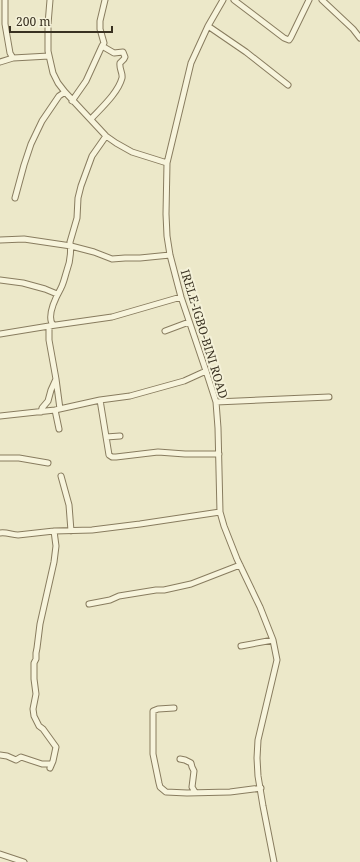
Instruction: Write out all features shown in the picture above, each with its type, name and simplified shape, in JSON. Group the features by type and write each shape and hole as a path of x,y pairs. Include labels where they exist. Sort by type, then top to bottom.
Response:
{"street":[{"path":"4,0 5,24 10,53 13,58"},
{"path":"50,0 47,38 53,73 58,83 72,101 106,136 132,152 167,163"},
{"path":"72,101 86,81 104,43 100,32 100,21 105,0"},
{"name":"IRELE-IGBO-BINI ROAD","path":"223,0 208,26 191,63 167,163 166,214 170,255 181,297 216,402 220,512 224,526 240,565 260,607 273,640 277,660 257,749 258,776 274,862"},
{"path":"234,0 288,40 310,0"},
{"path":"322,0 353,29 360,38"},
{"path":"208,26 246,52 288,85"},
{"path":"91,119 114,93 122,79 120,63 125,57 122,52 114,52 102,46"},
{"path":"0,62 13,58 49,56"},
{"path":"15,198 31,144 42,121 59,96 65,92"},
{"path":"59,429 56,379 49,340 52,323 51,316 57,294 62,286 67,270 71,246 70,242 77,218 78,198 81,186 92,156 106,136"},
{"path":"0,240 24,239 71,246 94,252 112,259 170,255"},
{"path":"0,280 23,283 57,294"},
{"path":"0,334 112,317 181,297"},
{"path":"165,331 189,322"},
{"path":"0,416 58,410 100,400 130,396 184,381 206,371"},
{"path":"41,412 42,408 48,401 56,379"},
{"path":"216,402 329,397"},
{"path":"100,400 108,454 112,457 158,452 219,454"},
{"path":"106,437 120,436"},
{"path":"0,458 19,458 48,463"},
{"path":"61,476 69,505 71,531"},
{"path":"0,533 18,535 54,531 106,529 220,512"},
{"path":"0,755 16,760 21,757 51,766 54,761 56,747 43,729 39,726 34,716 33,709 36,694 34,663 36,658 40,624 54,562 56,546 54,531"},
{"path":"89,604 110,600 119,596 164,590 191,584 240,565"},
{"path":"241,646 273,640"},
{"path":"174,708 158,709 153,711 153,754 160,787 166,792 230,792 261,788"},
{"path":"180,759 191,763 194,771 192,786 195,792"},
{"path":"0,854 24,862"}]}
